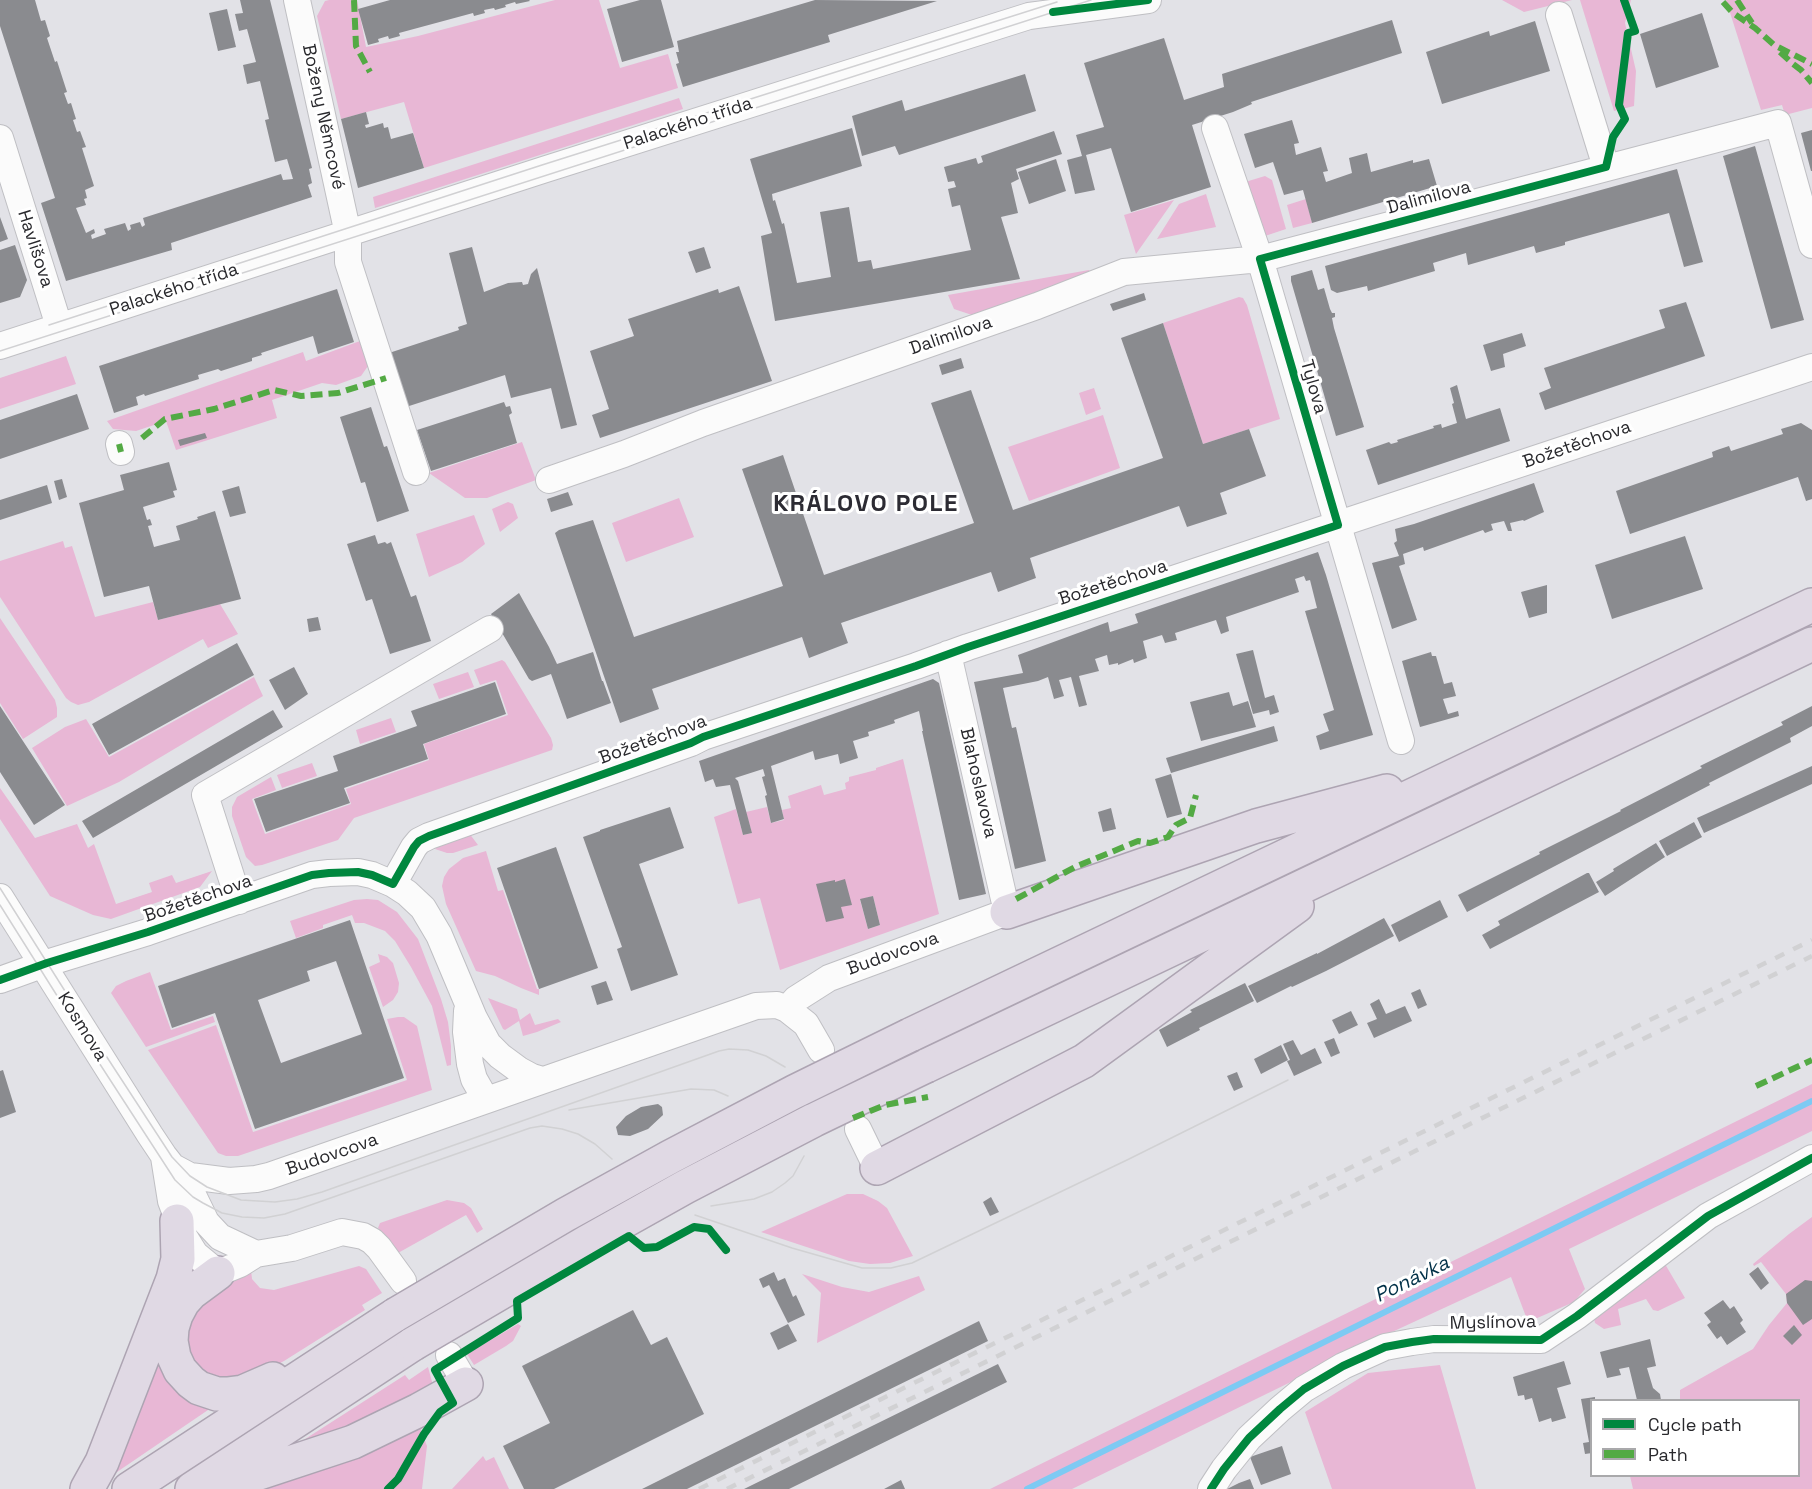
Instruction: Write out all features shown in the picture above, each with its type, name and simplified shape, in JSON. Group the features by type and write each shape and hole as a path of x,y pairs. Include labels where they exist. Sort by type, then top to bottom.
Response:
{"highway":[{"path":"129,1489 395,1315 565,1215 670,1157 910,1035 1812,605"},
{"path":"192,1489 413,1344 685,1187 814,1120 926,1066 1812,644"},
{"path":"1006,912 1256,826 1467,770"},
{"path":"877,1168 1084,1062 1361,859"},
{"path":"87,1489 102,1462 173,1279 178,1259 177,1221"},
{"path":"218,1273 191,1293 183,1302 172,1328 171,1341 174,1357 180,1370 191,1382 207,1392 217,1394 243,1392 333,1354"},
{"path":"227,1489 256,1474 353,1442 466,1384"}],"street":[{"name":"Boženy Němcové","path":"297,0 348,234"},
{"name":"Palackého třída","path":"1029,16 1058,0"},
{"name":"Palackého třída","path":"0,345 1029,16 1148,0"},
{"path":"1559,15 1606,166"},
{"name":"Dalimilova","path":"549,480 703,423 1037,306 1124,272 1260,258 1778,123 1812,245"},
{"name":"Tylova","path":"1215,128 1260,258 1401,741"},
{"name":"Havlišova","path":"0,138 59,326"},
{"path":"348,234 348,262 416,472"},
{"name":"Božetěchova","path":"0,980 312,875 358,872 393,884 414,847 419,841 429,836 692,743 703,737 1812,367"},
{"name":"Božetěchova","path":"239,901 205,795 490,629"},
{"name":"Blahoslavova","path":"948,654 1006,912"},
{"path":"393,884 416,900 432,921 488,1044 519,1070 542,1080"},
{"name":"Kosmova","path":"0,897 170,1162"},
{"name":"Budovcova","path":"170,1162 190,1176 243,1181 262,1178 747,1009 777,1005 788,1009 796,999 829,978 1006,912"},
{"path":"467,1002 466,1032 470,1064 474,1079 486,1100"},
{"path":"788,1009 806,1024 821,1050"},
{"path":"858,1129 877,1168"},
{"name":"Myslínova","path":"1211,1489 1249,1438 1272,1416 1304,1389 1344,1366 1385,1347 1434,1339 1541,1340 1577,1316 1708,1216 1812,1158"},
{"path":"170,1162 171,1202 177,1221 195,1254 218,1273 256,1254 292,1248 342,1232 363,1236 372,1241 403,1281"},
{"path":"170,1162 197,1200 203,1217 211,1228 220,1237 256,1254"},
{"path":"449,1355 466,1384"}],"shaded area":[{"path":"357,0 366,47 418,36 555,0 599,0 620,68 668,54 678,88 424,168 404,102 341,119 317,16 325,1"},
{"path":"1502,0 1572,0 1524,12"},
{"path":"1580,0 1631,0 1625,23 1636,71 1634,106 1614,111"},
{"path":"1726,0 1812,0 1812,108 1785,115 1782,105 1761,110"},
{"path":"679,98 683,109 375,208 373,197"},
{"path":"1265,176 1272,180 1286,229 1262,237 1242,183"},
{"path":"1206,194 1216,227 1157,239 1179,204"},
{"path":"1306,199 1312,223 1293,228 1287,205"},
{"path":"1174,200 1136,254 1124,215"},
{"path":"1089,270 1090,274 972,315 954,309 948,295"},
{"path":"1239,297 1243,298 1247,305 1280,419 1203,444 1163,323"},
{"path":"360,341 368,366 361,376 336,385 322,383 272,400 277,418 224,435 176,450 166,421 136,431 113,429 107,421 303,352 306,361"},
{"path":"66,356 76,384 0,409 0,378"},
{"path":"1094,388 1101,409 1086,415 1079,393"},
{"path":"1103,415 1120,468 1029,501 1008,447"},
{"path":"522,442 536,480 487,498 465,498 429,473"},
{"path":"679,498 694,537 626,562 612,523"},
{"path":"508,502 513,504 518,518 500,532 492,509"},
{"path":"474,515 485,544 462,562 429,577 416,534"},
{"path":"63,541 65,548 72,546 95,617 153,602 158,620 220,604 238,634 208,648 203,639 89,702 78,705 71,702 66,698 0,597 0,561"},
{"path":"0,618 55,700 57,708 57,717 23,739 0,703"},
{"path":"502,660 551,738 552,750 354,818 338,840 262,865 255,866 246,857 232,816 232,807 237,797 271,777 276,790 252,799 265,834 351,804 346,789 429,760 424,744 508,715 496,680 480,685 474,670"},
{"path":"468,672 474,687 439,699 433,684"},
{"path":"254,677 263,696 119,782 67,806 32,748 65,727 86,719 109,757"},
{"path":"391,718 396,732 360,744 356,730"},
{"path":"903,759 939,914 780,970 760,898 738,904 714,817 736,809 743,835 752,833 746,812 767,807 771,823 784,820 782,810 791,808 788,796 821,785 824,795 846,789 845,783 849,781 849,777 876,770 876,768","holes":["873,896 880,925 868,929 860,900"]},
{"path":"312,763 317,776 282,788 277,775"},
{"path":"0,788 35,838 77,824 88,848 94,844 116,904 152,892 149,883 172,875 176,883 212,871 200,887 111,919 93,915 50,896 0,819"},
{"path":"469,833 478,845 453,853 435,849 442,843"},
{"path":"486,851 498,891 503,890 537,989 539,989 539,995 495,976 476,971 446,904 442,886 449,869 463,858"},
{"path":"354,900 378,900 397,912 418,939 448,1022 451,1065 447,1066 432,1006 395,941 385,931 364,923 355,923 352,915 296,938 290,921"},
{"path":"378,954 387,957 393,963 399,983 398,992 393,1000 383,1007 369,967 380,962"},
{"path":"150,972 171,1030 213,1016 215,1022 146,1047 111,993 116,986"},
{"path":"488,998 517,1009 520,1020 530,1013 535,1025 558,1019 561,1022 523,1036 519,1021 503,1029"},
{"path":"404,1017 417,1026 432,1090 238,1156 218,1153 148,1050 216,1025 253,1132 407,1080 387,1019"},
{"path":"1812,1084 1812,1131 1569,1249 1585,1289 1574,1302 1528,1322 1511,1277 1351,1351 1072,1489 990,1489"},
{"path":"847,1194 863,1194 887,1208 913,1256 890,1263 870,1264 849,1261 761,1232"},
{"path":"447,1200 464,1203 471,1208 483,1229 477,1233 466,1215 398,1253 378,1228 380,1223"},
{"path":"1812,1217 1812,1489 1633,1489 1630,1477 1800,1477 1800,1399 1680,1399 1680,1390 1753,1349 1787,1303 1786,1294 1761,1262 1754,1266 1753,1264"},
{"path":"1665,1264 1685,1298 1658,1311 1653,1310 1646,1299 1618,1309 1621,1325 1604,1329 1595,1323 1594,1318"},
{"path":"359,1266 366,1269 382,1293 362,1305 365,1310 284,1361 236,1383 193,1369 180,1326 194,1300 251,1270 252,1279 260,1288 274,1290"},
{"path":"802,1274 842,1287 869,1292 919,1276 925,1290 817,1343 821,1293"},
{"path":"518,1324 521,1326 513,1341 474,1365 467,1354"},
{"path":"152,1356 208,1407 208,1410 117,1472 114,1471"},
{"path":"1440,1365 1476,1489 1332,1489 1305,1412 1368,1373"},
{"path":"428,1367 434,1389 406,1405 288,1450 405,1375 409,1380"},
{"path":"417,1419 427,1446 422,1489 242,1489"},
{"path":"483,1456 486,1461 494,1457 509,1489 452,1489"}],"building":[{"path":"0,0 35,0 41,21 45,20 50,36 47,38 67,92 64,93 68,104 71,103 77,132 80,131 86,147 82,148 94,186 85,190 86,205 76,208 86,233 94,229 92,239 106,234 104,229 125,223 128,231 131,229 130,225 140,222 142,227 145,225 143,218 281,174 283,180 293,179 287,159 275,162 265,120 269,119 260,81 247,84 243,65 256,62 247,29 239,31 235,14 243,13 240,0 270,0 312,168 309,169 312,183 308,185 312,197 171,243 172,250 66,281 41,203 55,198 0,26"},
{"path":"390,0 530,1 516,4 515,2 495,10 494,8 484,10 485,13 474,16 473,13 399,33 400,36 389,39 388,36 368,45 358,9"},
{"path":"640,0 661,0 674,47 622,62 607,9"},
{"path":"815,0 937,1 828,35 830,42 683,87 676,64 679,63 676,52 679,52 677,41"},
{"path":"227,9 236,47 218,51 209,13"},
{"path":"1702,13 1719,67 1656,88 1640,34"},
{"path":"1392,20 1402,53 1251,102 1252,104 1233,112 1192,125 1211,187 1131,212 1111,148 1086,155 1095,190 1075,194 1067,160 1082,156 1076,135 1104,127 1084,63 1164,38 1184,100 1224,87 1222,74"},
{"path":"1535,21 1550,71 1442,104 1426,52 1489,31 1490,36"},
{"path":"1025,74 1036,111 899,155 895,146 862,156 852,116 902,100 905,111"},
{"path":"366,112 369,124 365,125 366,128 383,123 384,128 388,127 391,139 413,133 424,168 358,188 341,119"},
{"path":"1292,120 1299,143 1294,144 1296,155 1321,147 1328,171 1323,172 1326,182 1352,173 1349,158 1367,153 1371,172 1413,160 1413,163 1429,159 1437,186 1312,223 1303,190 1284,195 1273,162 1255,168 1244,134"},
{"path":"852,128 862,166 772,194 782,224 784,223 797,283 831,277 820,212 849,207 858,262 871,260 873,269 971,250 960,205 952,207 948,189 956,187 954,181 948,182 944,167 976,158 978,164 983,162 981,156 1054,131 1062,154 1016,169 1019,179 1011,183 1018,213 1001,217 1020,279 775,321 761,236 772,233 750,159"},
{"path":"1812,130 1812,171 1811,171 1801,133"},
{"path":"1755,146 1804,320 1771,329 1723,156"},
{"path":"1056,159 1066,191 1029,204 1018,172"},
{"path":"1677,169 1703,262 1684,267 1669,213 1565,242 1565,245 1536,253 1534,246 1468,265 1466,253 1433,263 1435,271 1368,291 1367,286 1337,293 1331,290 1325,266"},
{"path":"0,217 8,239 0,242"},
{"path":"15,245 27,280 20,297 0,303 0,250"},
{"path":"472,247 484,292 508,283 528,284 531,274 537,268 577,425 561,429 551,388 511,398 505,375 406,407 389,353 459,330 458,327 467,324 449,253"},
{"path":"704,247 711,268 696,273 688,252"},
{"path":"1312,270 1318,290 1324,288 1330,309 1332,313 1335,313 1335,317 1332,318 1334,328 1364,427 1336,436 1291,281 1291,276"},
{"path":"739,286 772,381 600,438 592,415 609,409 590,351 634,336 628,319 718,289 719,293"},
{"path":"337,289 354,342 318,354 313,336 261,353 262,355 252,358 252,361 221,371 218,369 198,375 199,379 136,397 138,405 114,413 99,366"},
{"path":"1144,293 1146,300 1113,311 1110,304"},
{"path":"1686,302 1705,356 1545,410 1539,393 1551,388 1544,368 1665,328 1659,310"},
{"path":"1163,323 1203,444 1249,429 1266,476 1220,493 1227,514 1187,527 1179,506 1030,558 1036,578 998,592 991,572 841,623 848,643 809,658 802,637 652,689 659,709 620,723 555,533 559,530 593,520 634,637 783,586 742,469 783,455 824,575 974,523 931,403 971,390 1013,510 1163,458 1121,338"},
{"path":"1522,333 1526,346 1503,354 1505,367 1491,371 1483,345"},
{"path":"961,358 964,368 942,375 939,365"},
{"path":"1457,385 1466,419 1500,408 1510,441 1378,485 1366,450 1389,442 1391,444 1398,442 1397,440 1434,428 1433,426 1441,424 1442,428 1457,423 1450,388"},
{"path":"77,394 89,429 0,459 0,420"},
{"path":"504,402 506,407 510,406 512,413 509,415 517,443 431,471 417,430"},
{"path":"371,407 409,511 377,522 365,482 361,483 340,417"},
{"path":"1801,423 1812,430 1812,499 1806,501 1798,477 1630,534 1616,491 1713,457 1712,452 1717,450 1729,446 1731,451 1783,434 1781,429"},
{"path":"205,433 207,438 180,446 178,440"},
{"path":"169,462 177,490 173,491 175,497 143,507 147,520 150,519 152,525 148,526 154,547 180,540 176,526 215,511 241,599 158,620 149,586 104,597 79,503 124,490 120,475"},
{"path":"62,479 67,497 59,500 54,481"},
{"path":"1534,483 1544,512 1524,521 1510,523 1512,531 1508,531 1504,521 1491,524 1493,530 1485,533 1483,530 1424,551 1423,547 1403,554 1405,564 1399,566 1417,620 1392,629 1372,563 1399,556 1394,543 1397,541 1395,529"},
{"path":"47,485 52,503 0,520 0,500"},
{"path":"239,486 246,513 230,517 222,491"},
{"path":"568,492 573,505 551,512 547,499"},
{"path":"375,535 378,544 391,542 411,597 416,595 431,641 390,654 372,599 366,601 347,544"},
{"path":"1685,536 1703,589 1612,619 1595,565"},
{"path":"1318,552 1373,735 1320,750 1316,736 1329,731 1323,714 1334,710 1305,611 1317,608 1310,580 1306,581 1304,576 1295,579 1299,592 1226,617 1229,631 1221,634 1216,620 1175,633 1177,640 1165,643 1162,635 1143,641 1147,658 1134,663 1133,659 1118,665 1118,663 1109,665 1107,655 1095,659 1099,671 1079,676 1087,705 1079,707 1071,677 1059,680 1064,696 1054,699 1048,677 1003,688 1012,728 1016,727 1046,861 1015,869 974,682 1023,673 1018,655 1108,622 1110,632 1138,623 1135,614"},
{"path":"1547,585 1547,613 1529,618 1521,592"},
{"path":"519,593 557,664 593,652 611,703 567,719 551,674 532,681 529,679 491,614"},
{"path":"318,617 321,630 309,632 307,619"},
{"path":"237,643 254,675 109,755 92,724"},
{"path":"1253,650 1265,698 1274,695 1279,712 1270,715 1269,710 1253,714 1236,654"},
{"path":"1431,652 1432,656 1436,656 1444,684 1452,682 1456,696 1443,699 1448,714 1458,711 1459,716 1420,727 1402,661"},
{"path":"294,667 308,694 285,710 269,680"},
{"path":"933,679 939,683 986,894 959,900 919,711 894,720 895,723 868,732 869,736 853,741 858,758 840,764 838,754 815,760 813,751 771,766 784,819 771,823 762,777 765,776 763,769 735,778 738,781 752,833 743,835 730,785 716,787 713,779 705,782 699,761"},
{"path":"495,682 506,714 423,744 428,759 344,788 350,803 266,832 254,799 338,771 333,756 417,726 411,711"},
{"path":"1229,692 1233,706 1248,701 1256,727 1201,741 1190,702"},
{"path":"0,706 65,805 34,825 0,772"},
{"path":"1812,706 1812,726 1790,738 1791,742 1467,912 1458,895 1702,768 1700,766 1783,725 1781,722"},
{"path":"273,710 283,727 93,838 82,821"},
{"path":"1274,726 1278,741 1171,773 1166,758"},
{"path":"1812,766 1812,784 1704,833 1697,818"},
{"path":"1171,774 1182,814 1167,818 1155,779"},
{"path":"670,807 684,848 639,864 678,975 631,991 617,949 622,947 583,837"},
{"path":"1111,808 1116,829 1103,832 1098,812"},
{"path":"1694,822 1702,837 1667,856 1659,841"},
{"path":"1656,843 1665,857 1605,896 1596,882"},
{"path":"556,847 598,968 539,989 497,868"},
{"path":"1587,873 1599,892 1490,949 1482,935 1500,925 1498,921"},
{"path":"845,879 852,905 841,907 844,918 826,922 816,884"},
{"path":"873,896 880,925 868,929 860,899"},
{"path":"1440,900 1448,917 1399,942 1391,925"},
{"path":"1384,918 1394,936 1257,1003 1248,986 1317,954"},
{"path":"350,920 404,1078 255,1129 215,1013 172,1028 158,986","holes":["336,961 362,1034 281,1063 258,1000 310,981 307,971"]},
{"path":"606,981 613,1000 597,1005 591,986"},
{"path":"1245,983 1254,1001 1199,1028 1200,1030 1167,1047 1159,1030 1192,1012 1190,1010"},
{"path":"1420,989 1427,1005 1418,1009 1411,993"},
{"path":"1379,999 1386,1014 1405,1006 1412,1021 1374,1038 1367,1023 1377,1019 1370,1004"},
{"path":"1351,1011 1358,1025 1339,1034 1332,1020"},
{"path":"1334,1038 1340,1053 1331,1057 1324,1042"},
{"path":"1293,1040 1301,1055 1315,1048 1322,1063 1294,1076 1283,1044"},
{"path":"1281,1045 1288,1060 1261,1074 1254,1059"},
{"path":"3,1070 16,1112 0,1118 0,1071"},
{"path":"1237,1072 1243,1087 1234,1091 1227,1076"},
{"path":"658,1104 662,1107 663,1115 648,1129 630,1136 618,1135 616,1127 626,1116 641,1107"},
{"path":"991,1197 999,1212 990,1216 983,1202"},
{"path":"1758,1267 1769,1283 1761,1290 1749,1274"},
{"path":"774,1272 778,1281 785,1278 793,1297 796,1295 805,1315 788,1323 769,1285 763,1288 759,1279"},
{"path":"1805,1280 1812,1281 1812,1319 1803,1325 1787,1303 1786,1294"},
{"path":"1723,1300 1730,1309 1734,1306 1743,1320 1740,1323 1746,1332 1727,1345 1721,1336 1717,1339 1707,1325 1711,1322 1704,1313"},
{"path":"633,1310 651,1345 667,1337 704,1414 554,1489 524,1489 503,1446 550,1423 522,1366"},
{"path":"979,1321 988,1341 687,1489 642,1489"},
{"path":"788,1324 797,1341 778,1350 770,1333"},
{"path":"1794,1325 1802,1335 1792,1345 1783,1336"},
{"path":"1650,1339 1656,1366 1647,1368 1653,1388 1660,1394 1661,1399 1637,1399 1629,1367 1619,1369 1621,1375 1607,1378 1600,1352"},
{"path":"1564,1361 1571,1384 1557,1388 1566,1418 1552,1422 1551,1418 1539,1422 1532,1398 1525,1400 1524,1395 1518,1396 1513,1377"},
{"path":"998,1364 1007,1382 789,1489 744,1489"},
{"path":"1595,1397 1595,1399 1590,1399 1590,1453 1585,1454 1583,1443 1589,1442 1581,1399"},
{"path":"1282,1446 1291,1474 1261,1485 1250,1457"},
{"path":"1250,1479 1254,1489 1227,1489 1239,1483"},
{"path":"901,1480 905,1489 884,1489"}],"waterway":[{"name":"Ponávka","path":"1027,1489 1812,1101"}],"tram line":[{"path":"0,351 1091,0"},
{"path":"49,325 542,165 1057,2"},
{"path":"0,888 172,1157 190,1176 207,1187 241,1200 275,1202 322,1192 719,1051 748,1050 766,1056 785,1067"},
{"path":"0,905 83,1037"},
{"path":"94,1055 175,1180 193,1197 222,1213 264,1218 285,1214 530,1128 542,1126 578,1134 595,1144 612,1159"},
{"path":"695,1215 792,1248 862,1268 891,1268 912,1263 1288,1080"},
{"path":"569,1110 691,1089 714,1090 728,1096"},
{"path":"711,1206 754,1199 772,1192 793,1176 804,1156"}],"railway":[{"path":"699,1489 1812,940"},
{"path":"727,1489 1812,956"}],"marked path":[{"path":"354,0 356,46 370,72"},
{"path":"1737,0 1752,23"},
{"path":"1723,2 1733,13 1774,45 1812,64"},
{"path":"1780,52 1812,83"},
{"path":"142,438 165,419 214,409 274,390 301,396 338,393 386,378"},
{"path":"119,444 121,452"},
{"path":"1016,899 1075,867 1138,841 1150,843 1168,837 1176,825 1190,818 1196,795"},
{"path":"1756,1086 1812,1060"},
{"path":"853,1118 885,1105 928,1097"}],"cycle path":[{"path":"1053,12 1148,0"},
{"path":"0,980 312,875 358,872 393,884 414,847 419,841 429,836 703,737 1338,525 1260,259 1606,167 1613,137 1625,119 1619,105 1628,33 1635,31 1624,0"},
{"path":"1211,1489 1249,1438 1280,1409 1304,1389 1343,1366 1385,1347 1434,1339 1541,1340 1577,1316 1708,1216 1812,1158"},
{"path":"388,1489 398,1479 424,1434 440,1412 453,1403 435,1370 518,1318 517,1301 629,1236 644,1248 657,1247 694,1227 709,1229 726,1250"}],"district":[{"name":"KRÁLOVO POLE","path":"866,504"}]}
